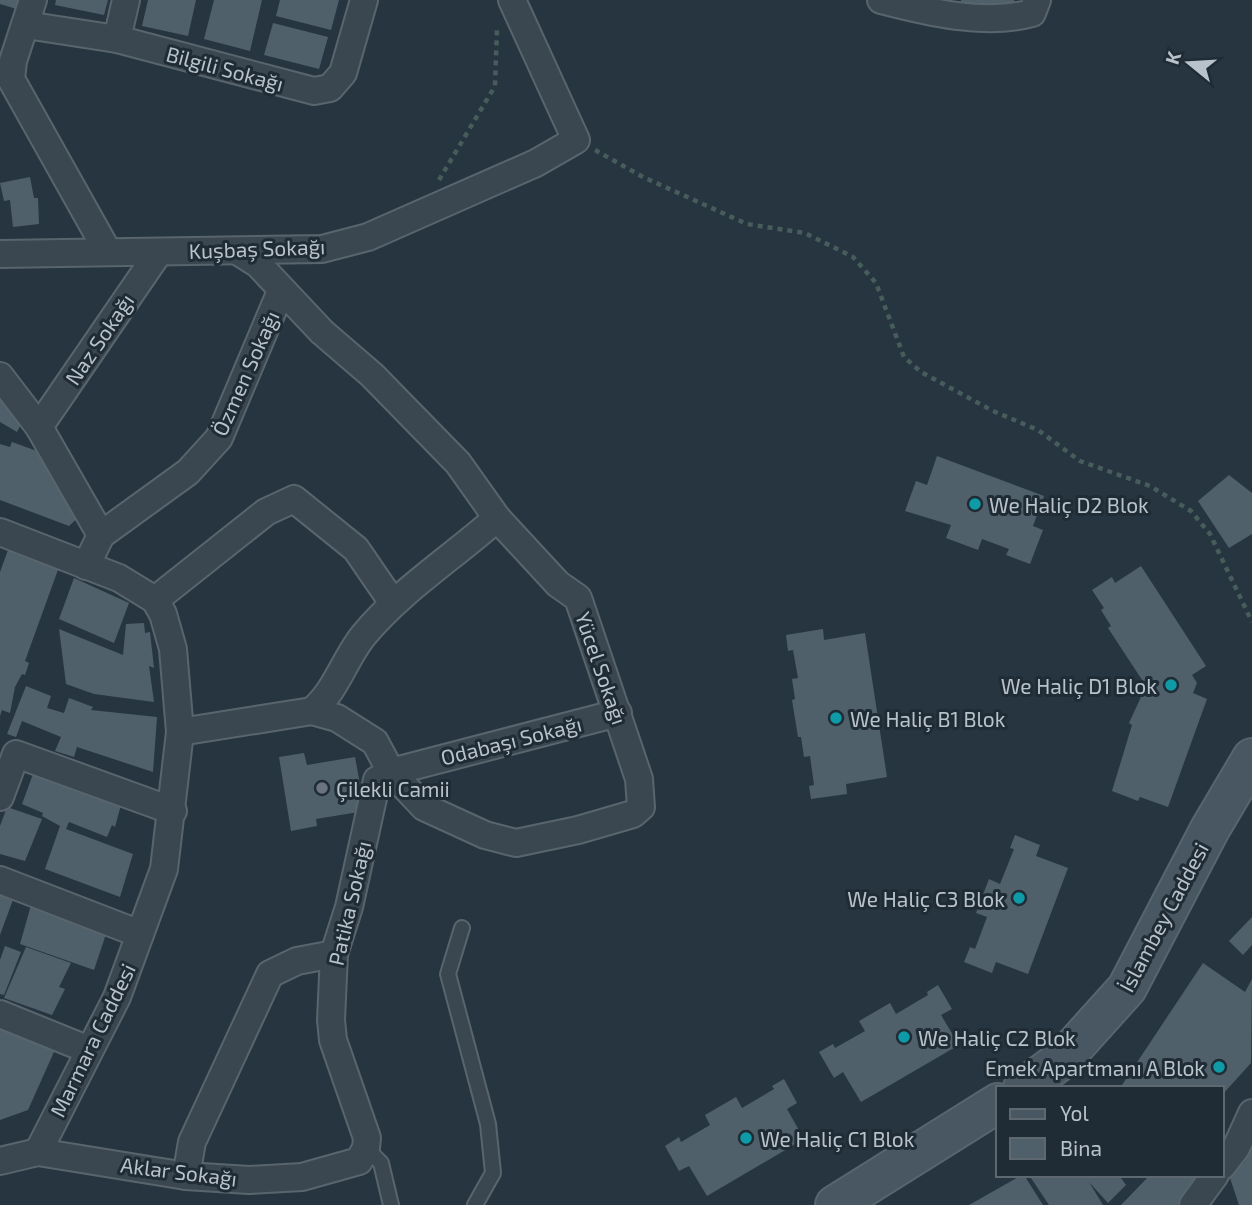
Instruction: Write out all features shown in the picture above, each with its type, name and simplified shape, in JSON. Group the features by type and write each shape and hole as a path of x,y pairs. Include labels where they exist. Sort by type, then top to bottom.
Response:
{"main road":[{"name":"İslambey Caddesi","path":"1026,1086 1064,1058 1127,988 1210,829 1252,758"},
{"path":"835,1205 996,1105"}],"street":[{"path":"117,40 126,0"},
{"name":"Bilgili Sokağı","path":"30,12 117,40 314,91 330,88 343,73 364,0"},
{"path":"512,0 576,140"},
{"path":"881,0 956,15 1010,19 1032,13 1037,1"},
{"path":"30,12 13,61 11,79 108,252"},
{"name":"Kuşbaş Sokağı","path":"0,254 322,249 368,237 536,163 576,140"},
{"name":"Naz Sokağı","path":"38,427 159,252"},
{"name":"Yücel Sokağı","path":"239,252 258,264 281,291 372,375 458,463 497,518 558,584 578,598 639,779 641,807 633,814 578,830 516,843 476,831 424,807 391,772"},
{"name":"Özmen Sokağı","path":"86,566 101,535 188,472 219,438 281,291"},
{"path":"0,376 38,427 101,535"},
{"path":"1,536 86,566 140,589 155,600 265,512 294,499 356,548 393,603"},
{"path":"312,711 324,701 362,638 393,603 497,518"},
{"name":"Marmara Caddesi","path":"38,1152 117,997 164,869 173,811 180,733 173,649 163,614 155,600"},
{"path":"180,733 312,711 337,718 375,742 391,772"},
{"name":"Odabaşı Sokağı","path":"391,772 618,713"},
{"path":"0,797 16,754 173,811"},
{"name":"Patika Sokağı","path":"362,1154 367,1138 333,1040 331,1020 334,954 349,907 377,780 391,772"},
{"path":"0,880 140,934"},
{"path":"186,1176 192,1142 270,974 297,961 334,954"},
{"path":"0,1014 89,1050"},
{"path":"1224,1163 1236,1148 1252,1113"},
{"name":"Aklar Sokağı","path":"0,1161 38,1152 186,1176 249,1180 302,1177 362,1154"},
{"path":"1193,1205 1214,1177"}],"lane":[{"path":"462,928 448,974 488,1124 493,1173 475,1205"},
{"path":"362,1154 381,1163 391,1205"}],"path":[{"path":"416,216 495,86 497,25"},
{"path":"576,140 643,177 747,224 805,233 853,257 876,283 904,356 920,372 993,411 1038,430 1080,461 1150,486 1191,511 1210,534 1252,622"}],"building":[{"path":"0,0 22,0 20,10 0,4"},
{"path":"56,0 108,0 104,15 55,5"},
{"path":"148,0 196,0 188,36 142,26"},
{"path":"214,0 262,0 250,51 204,39"},
{"path":"280,0 339,0 331,30 276,16"},
{"path":"961,0 1014,0 1014,10 961,9"},
{"path":"273,23 328,37 319,69 264,55"},
{"path":"30,177 34,198 38,198 39,224 13,227 10,200 4,201 0,183"},
{"path":"6,390 27,412 17,432 0,422 0,401"},
{"path":"12,442 37,451 83,513 69,526 0,500 0,444 10,447"},
{"name":"We Haliç D2 Blok","path":"937,456 1044,496 1033,526 1043,530 1030,564 1006,555 1009,549 982,539 978,550 946,538 951,525 905,511 916,481 927,485"},
{"path":"1229,475 1252,493 1252,534 1229,548 1198,501"},
{"path":"8,550 59,567 25,661 29,663 25,675 22,674 15,687 10,713 2,710 0,716 0,572"},
{"name":"We Haliç D1 Blok","path":"1141,566 1206,666 1192,675 1197,683 1193,693 1207,699 1168,807 1140,797 1138,801 1112,791 1132,725 1129,723 1146,686 1108,628 1111,626 1101,610 1104,608 1092,590 1112,577 1115,583"},
{"path":"74,578 129,603 114,643 59,619"},
{"path":"144,623 145,633 150,632 154,668 149,666 154,702 94,694 66,684 59,629 123,655 126,624"},
{"name":"We Haliç B1 Blok","path":"823,629 824,640 865,633 887,777 846,784 847,794 811,799 809,786 814,785 810,756 804,757 801,737 798,737 792,700 795,699 792,679 798,678 793,650 788,651 786,635"},
{"path":"26,686 51,696 47,708 64,713 69,698 93,707 91,710 157,717 153,772 77,747 74,757 55,751 61,737 22,721 16,737 7,734"},
{"name":"Çilekli Camii","path":"304,753 307,765 355,757 365,811 316,819 317,826 291,831 279,757"},
{"path":"37,763 122,801 115,827 112,825 107,837 69,822 66,829 133,854 120,897 45,869 60,826 42,816 43,813 22,804"},
{"path":"7,807 42,819 25,861 0,854 0,826"},
{"name":"We Haliç C3 Blok","path":"1015,835 1040,845 1036,856 1068,868 1028,974 996,962 992,973 964,962 970,947 975,949 987,917 976,913 989,879 1000,884 1014,849 1010,848"},
{"path":"0,891 14,897 0,935"},
{"path":"31,905 107,931 94,970 20,944"},
{"path":"1252,917 1252,945 1243,955 1229,941"},
{"path":"5,946 21,952 4,995 0,994 0,960"},
{"path":"26,947 71,963 59,987 65,989 52,1015 4,998"},
{"path":"1203,963 1245,992 1252,979 1251,1063 1224,1093 1224,1086 1121,1086"},
{"name":"We Haliç C2 Blok","path":"938,985 952,1009 941,1015 959,1045 861,1102 843,1072 834,1078 819,1052 833,1044 835,1048 865,1031 859,1021 890,1003 896,1014 928,995 927,992"},
{"path":"0,1022 58,1043 28,1110 0,1120"},
{"name":"We Haliç C1 Blok","path":"784,1079 797,1103 787,1109 804,1139 707,1196 689,1166 679,1171 665,1146 679,1137 681,1142 710,1125 705,1115 736,1097 742,1108 774,1089 772,1086"},
{"path":"1252,1147 1252,1205 1239,1205 1230,1178 1245,1161"},
{"path":"1018,1177 1025,1177 1043,1205 969,1205"},
{"path":"1030,1177 1122,1177 1126,1185 1108,1203 1089,1182 1103,1205 1049,1205"},
{"path":"1148,1177 1206,1177 1185,1205 1121,1205"}],"place":[{"name":"We Haliç D2 Blok","path":"975,504"},
{"name":"We Haliç D1 Blok","path":"1171,685"},
{"name":"We Haliç B1 Blok","path":"836,718"},
{"name":"Çilekli Camii","path":"322,788"},
{"name":"We Haliç C3 Blok","path":"1019,898"},
{"name":"We Haliç C2 Blok","path":"904,1037"},
{"name":"Emek Apartmanı A Blok","path":"1219,1067"},
{"name":"We Haliç C1 Blok","path":"746,1138"}]}
